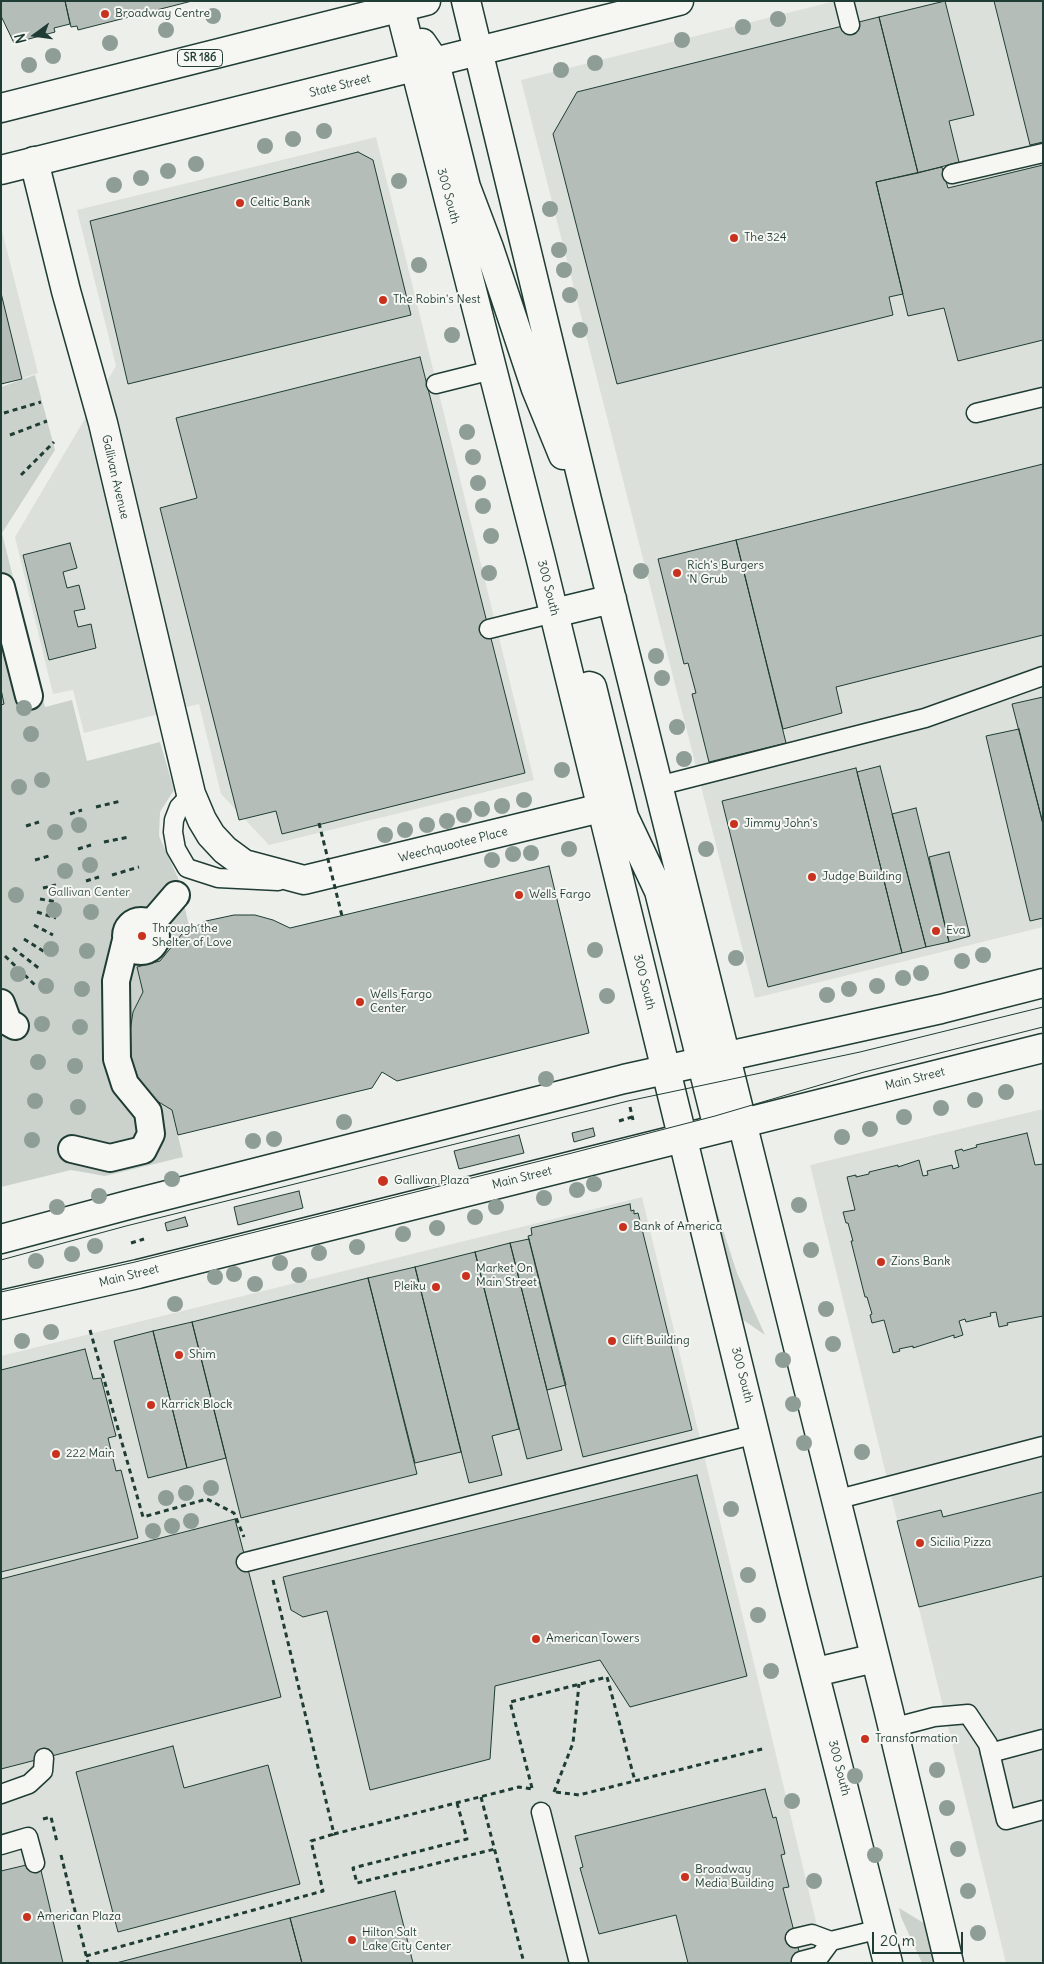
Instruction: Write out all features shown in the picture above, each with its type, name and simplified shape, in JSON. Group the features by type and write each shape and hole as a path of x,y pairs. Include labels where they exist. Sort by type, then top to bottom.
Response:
{"street":[{"name":"SR 186","path":"1,108 398,5 426,1"},
{"path":"466,1 658,786 714,1059 730,1125 835,1500 949,1963"},
{"name":"State Street","path":"1,170 679,1"},
{"path":"398,5 425,65 552,432 587,500"},
{"name":"300 South","path":"425,65 492,370 569,673 794,1593 816,1672 888,1963"},
{"name":"Gallivan Avenue","path":"34,161 66,291 103,423 191,794"},
{"path":"1,586 29,696"},
{"path":"554,613 612,599"},
{"path":"569,673 592,687 624,817 659,892 714,1059"},
{"name":"Weechquootee Place","path":"191,794 202,820 211,835 225,850 244,864 304,880 601,808"},
{"path":"72,1149 110,1158 143,1150 151,1134 148,1112 125,1084 117,1059 116,981 127,930 133,923 142,921 151,924 176,895"},
{"path":"1,1239 161,1196 666,1069 941,1009 1043,983"},
{"path":"1,1004 8,1022 15,1026"},
{"name":"Main Street","path":"1,1305 138,1274 1043,1048"},
{"path":"816,1672 875,1658"}],"lane":[{"path":"844,1 850,25"},
{"path":"952,174 1043,153"},
{"path":"436,384 492,370"},
{"path":"976,413 1043,397"},
{"path":"489,628 554,613"},
{"path":"658,786 925,718 1043,676"},
{"name":"Weechquootee Place","path":"191,794 179,807 174,820 176,849 187,868 218,878 256,881 304,880"},
{"path":"250,1561 756,1434"},
{"path":"835,1500 1043,1446"},
{"path":"892,1728 934,1717 968,1714 988,1744 1006,1820 1043,1810"},
{"path":"990,1752 1043,1739"},
{"path":"1,1794 29,1784 43,1771 44,1758"},
{"path":"541,1812 579,1963"},
{"path":"1,1845 28,1838 35,1863"},
{"path":"795,1938 812,1934 831,1941 880,1929"},
{"path":"801,1961 820,1956 831,1941"}],"path":[{"path":"4,413 41,402"},
{"path":"10,435 47,421"},
{"path":"21,475 54,442"},
{"path":"96,807 121,801"},
{"path":"70,814 82,810"},
{"path":"26,826 39,822"},
{"path":"319,822 342,916"},
{"path":"104,842 129,837"},
{"path":"78,849 91,845"},
{"path":"35,860 49,856"},
{"path":"112,874 139,867"},
{"path":"86,881 99,877"},
{"path":"43,888 56,885"},
{"path":"40,899 57,902"},
{"path":"37,912 56,918"},
{"path":"34,925 53,935"},
{"path":"24,939 48,954"},
{"path":"13,948 41,970"},
{"path":"4,956 35,985"},
{"path":"630,1106 634,1127"},
{"path":"619,1121 632,1117"},
{"path":"129,1238 132,1253"},
{"path":"130,1243 144,1240"},
{"path":"90,1330 143,1517 207,1499 234,1513 250,1561"},
{"path":"273,1579 334,1834"},
{"path":"532,1788 510,1702 607,1677 635,1781"},
{"path":"554,1792 573,1743 579,1684"},
{"path":"547,1791 579,1795 766,1748"},
{"path":"86,1956 323,1891 311,1840 519,1787 540,1790"},
{"path":"481,1797 524,1963"},
{"path":"457,1803 467,1839 353,1868 357,1883 495,1849"}],"shaded area":[{"path":"835,1 1043,1 1043,927 755,998 521,80"},
{"path":"376,137 534,780 269,845 221,794 199,704 84,733 73,690 53,694 15,537 116,366 77,210"},
{"path":"1,227 38,373 1,385"},
{"path":"1043,1109 1043,1963 1006,1963 810,1165"},
{"path":"642,1197 826,1963 1,1963 1,1356"}],"green space":[{"name":"Gallivan Center","path":"35,375 55,450 2,533 45,707 72,700 87,761 160,742 174,790 160,812 159,836 178,878 190,930 160,961 137,967 143,992 133,1012 129,1038 131,1057 140,1084 157,1101 172,1110 183,1157 105,1176 71,1170 1,1187 1,387"},
{"path":"714,1202 737,1273 765,1335 736,1315 708,1204"},
{"path":"899,1908 927,1925 937,1963 922,1963 901,1917"}],"building":[{"path":"1,1 65,1 70,24 54,28 55,32 14,43 1,16"},
{"name":"Broadway Centre","path":"65,1 192,1 78,30 77,26 71,27"},
{"path":"945,1 974,115 949,121 959,162 918,173 879,17"},
{"path":"994,1 1043,1 1043,142 1030,145"},
{"name":"The 324","path":"879,17 918,173 876,182 903,294 889,297 893,315 617,384 553,134 577,92"},
{"path":"358,152 373,160 411,315 128,384 90,221"},
{"path":"1043,165 1043,340 958,361 944,308 908,316 876,182 942,167 948,188"},
{"path":"1,293 22,379 1,384"},
{"path":"420,357 525,773 282,834 276,811 239,820 160,508 197,498 176,418"},
{"path":"1043,464 1043,635 836,687 842,713 783,729 736,540"},
{"path":"736,540 786,743 709,762 692,694 696,693 688,663 684,664 658,559"},
{"path":"70,543 77,568 63,572 67,588 79,585 85,609 74,611 78,627 91,624 96,648 49,660 23,555"},
{"path":"1,689 4,704 1,705"},
{"path":"1043,697 1043,824 1012,704"},
{"path":"1019,729 1043,824 1043,918 1030,921 986,736"},
{"path":"880,766 926,947 902,953 857,772"},
{"name":"Judge Building","path":"856,768 902,953 768,987 722,801"},
{"path":"916,808 949,942 926,947 892,814"},
{"path":"949,852 970,936 949,942 929,857"},
{"name":"Wells Fargo Center","path":"549,866 589,1033 397,1081 382,1072 372,1088 178,1135 172,1110 157,1101 140,1084 131,1057 129,1038 133,1012 143,992 137,967 160,961 182,934 206,921 234,915 255,915 273,920 290,928"},
{"path":"593,1128 595,1136 574,1142 572,1133"},
{"path":"1027,1133 1035,1165 1043,1164 1043,1316 1007,1323 1008,1325 999,1327 996,1312 990,1313 991,1316 966,1322 965,1319 959,1321 963,1335 954,1338 954,1335 913,1348 913,1346 899,1349 900,1351 893,1353 884,1320 872,1323 870,1315 872,1314 867,1297 865,1297 851,1241 853,1241 843,1212 855,1210 847,1177 869,1174 869,1172 898,1165 898,1167 919,1160 923,1176 928,1175 927,1171 952,1165 953,1169 959,1167 955,1151 962,1149 963,1151 977,1147 976,1145"},
{"path":"519,1135 524,1153 459,1169 454,1151"},
{"path":"299,1191 303,1208 238,1225 234,1207"},
{"name":"Clift Building","path":"630,1204 631,1211 634,1210 634,1214 638,1213 692,1430 583,1457 528,1236 532,1235 531,1228"},
{"path":"185,1217 188,1226 167,1231 165,1223"},
{"path":"529,1239 566,1385 547,1390 510,1243"},
{"path":"510,1243 562,1450 527,1459 475,1252"},
{"path":"475,1252 519,1429 492,1436 502,1475 469,1483 415,1267"},
{"path":"415,1267 461,1452 415,1463 368,1278"},
{"path":"368,1278 417,1474 241,1518 192,1322"},
{"path":"192,1322 226,1458 187,1468 153,1331"},
{"name":"Karrick Block","path":"153,1331 187,1468 148,1478 114,1341"},
{"name":"222 Main","path":"85,1349 93,1379 101,1378 116,1436 108,1438 116,1471 121,1470 138,1538 1,1572 1,1370"},
{"name":"American Towers","path":"697,1475 747,1676 630,1707 600,1660 495,1686 490,1759 370,1790 327,1611 303,1617 291,1610 283,1577"},
{"path":"1043,1492 1043,1576 919,1607 897,1521 941,1510 943,1517"},
{"path":"235,1519 281,1697 1,1769 1,1579"},
{"path":"173,1746 184,1788 268,1765 300,1884 118,1932 76,1772"},
{"name":"Broadway Media Building","path":"765,1789 773,1818 776,1817 785,1854 781,1855 789,1887 783,1888 802,1963 688,1963 676,1915 599,1934 580,1868 583,1867 575,1836"},
{"name":"American Plaza","path":"39,1862 63,1963 1,1963 1,1871"},
{"name":"Hilton Salt Lake City Center","path":"395,1891 413,1963 302,1963 290,1918"},
{"path":"290,1918 302,1963 116,1963"}],"tram line":[{"path":"1,1260 126,1226 628,1101 860,1052 1043,1007"},
{"path":"1,1292 135,1262 572,1153 715,1116 864,1072 1043,1027"}],"place":[{"name":"Broadway Centre","path":"105,14"},
{"name":"Celtic Bank","path":"240,203"},
{"name":"The 324","path":"734,238"},
{"name":"The Robin's Nest","path":"383,300"},
{"name":"Rich's Burgers 'N Grub","path":"677,573"},
{"name":"Jimmy John's","path":"734,824"},
{"name":"Judge Building","path":"812,877"},
{"name":"Wells Fargo","path":"519,895"},
{"name":"Eva","path":"936,931"},
{"name":"Through the Shelter of Love","path":"142,936"},
{"name":"Wells Fargo Center","path":"360,1002"},
{"name":"Gallivan Plaza","path":"383,1181"},
{"name":"Bank of America","path":"623,1227"},
{"name":"Zions Bank","path":"881,1262"},
{"name":"Market On Main Street","path":"466,1276"},
{"name":"Pleiku","path":"436,1287"},
{"name":"Clift Building","path":"612,1341"},
{"name":"Shim","path":"179,1355"},
{"name":"Karrick Block","path":"151,1405"},
{"name":"222 Main","path":"56,1454"},
{"name":"Sicilia Pizza","path":"920,1543"},
{"name":"American Towers","path":"536,1639"},
{"name":"Transformation","path":"865,1739"},
{"name":"Broadway Media Building","path":"685,1877"},
{"name":"American Plaza","path":"27,1917"},
{"name":"Hilton Salt Lake City Center","path":"352,1940"}]}
